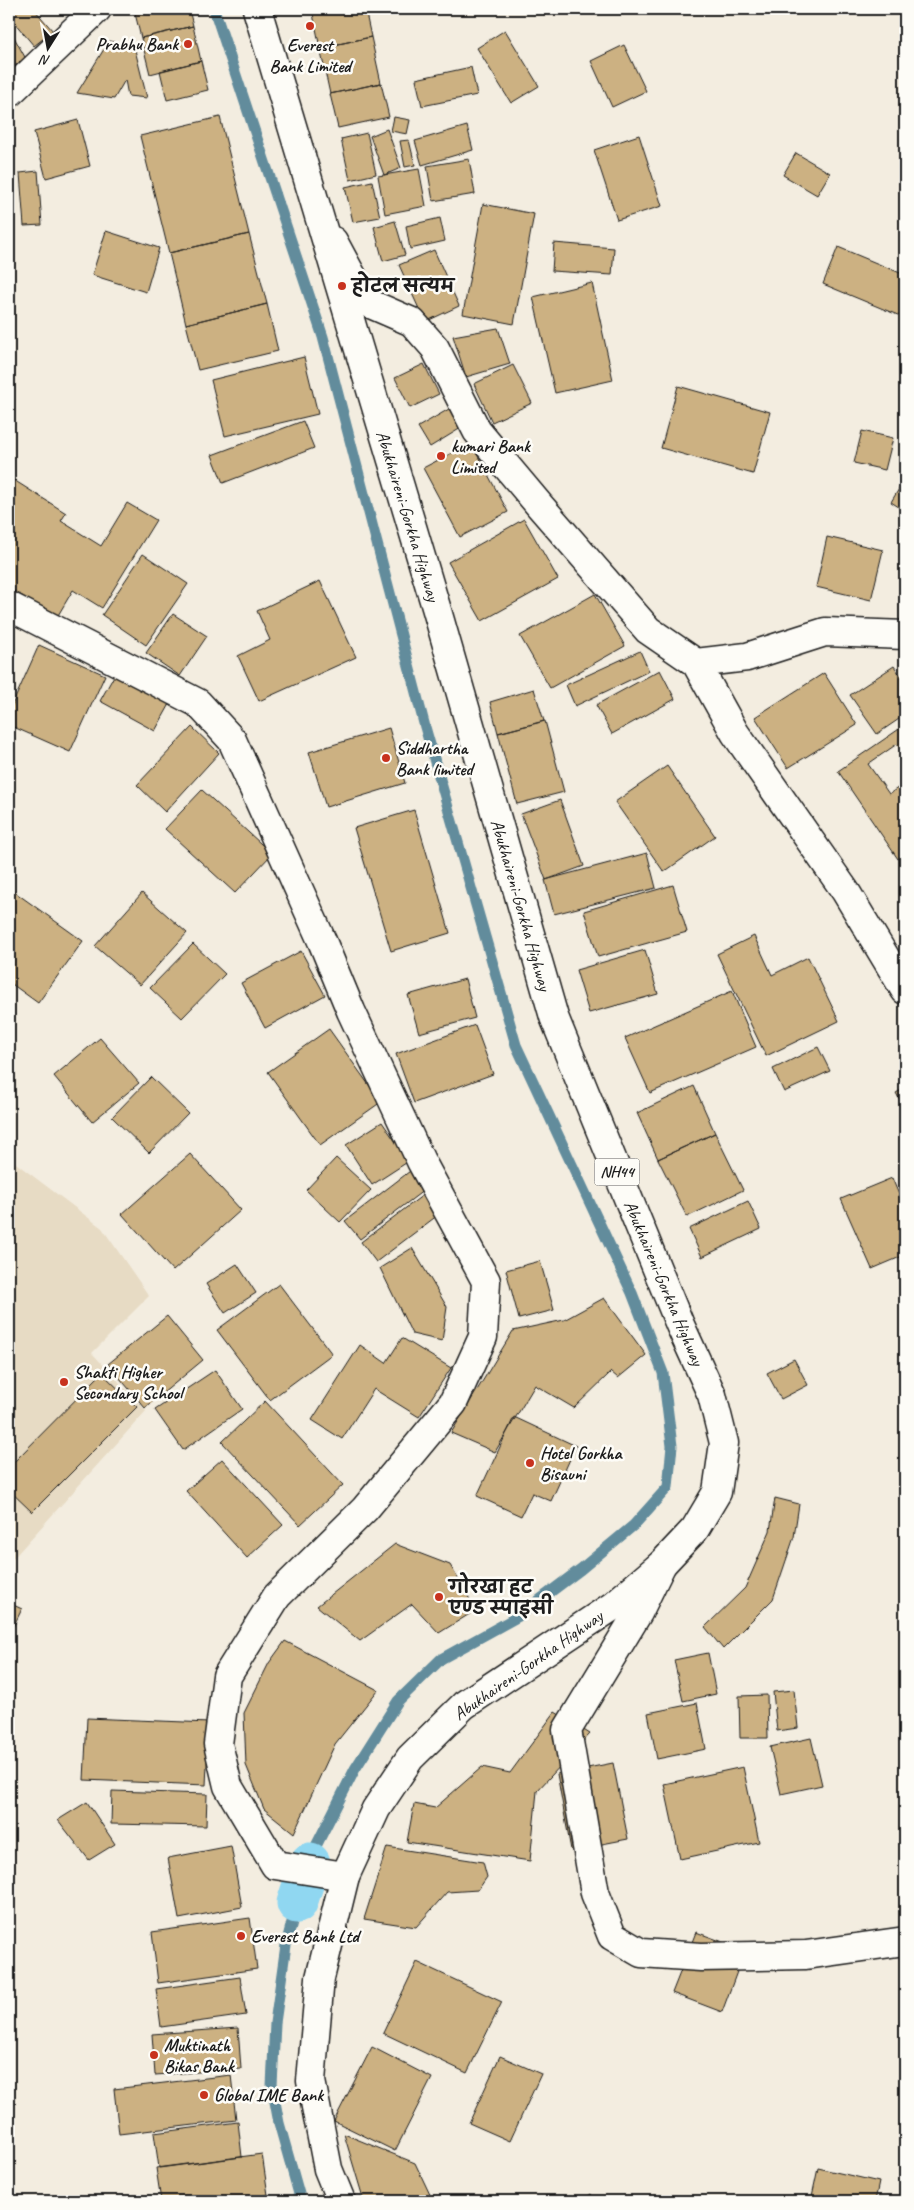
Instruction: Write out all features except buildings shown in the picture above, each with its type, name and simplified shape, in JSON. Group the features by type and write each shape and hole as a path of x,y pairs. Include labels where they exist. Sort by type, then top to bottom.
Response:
{"street":[{"path":"9,93 97,9"},
{"name":"Abukhaireni-Gorkha Highway","path":"257,9 436,607 554,1017 676,1316 714,1403 724,1444 717,1492 695,1529 662,1564 613,1606 464,1705 410,1758 376,1810 345,1876 320,1978 312,2081 328,2169 341,2201"},
{"path":"319,216 366,302 412,322 435,348 477,431 527,492 648,630 696,664 735,734 846,892 905,990"},
{"path":"9,606 198,703 232,740 322,941 351,1011 417,1152 486,1281 483,1338 453,1403 365,1509 277,1596 227,1676 218,1744 228,1786 275,1865 345,1876"},
{"path":"696,664 747,657 824,632 905,635"},
{"path":"662,1564 638,1613 567,1730 595,1893 612,1936 641,1953 700,1957 806,1955 905,1941"}],"shaded area":[{"name":"Shakti Higher Secondary School","path":"9,1158 102,1228 149,1296 92,1353 146,1411 9,1563"}],"waterway":[{"path":"214,9 323,337 425,727 516,1045 632,1293 663,1373 672,1446 668,1487 634,1525 581,1569 517,1617 441,1659 398,1701 355,1769 314,1850 310,1863"},
{"path":"297,1903 310,1863"},
{"path":"297,1903 286,1945 275,2023 272,2086 279,2123 301,2201"}],"place":[{"name":"Everest Bank Limited","path":"310,26"},
{"name":"Prabhu Bank","path":"188,44"},
{"name":"होटल सत्यम","path":"342,286"},
{"name":"kumari Bank Limited","path":"441,456"},
{"name":"Siddhartha Bank limited","path":"386,758"},
{"name":"Shakti Higher Secondary School","path":"64,1382"},
{"name":"Hotel Gorkha Bisauni","path":"530,1463"},
{"name":"गोरखा हट एण्ड स्पाइसी","path":"439,1597"},
{"name":"Everest Bank Ltd","path":"241,1936"},
{"name":"Muktinath Bikas Bank","path":"154,2055"},
{"name":"Global IME Bank","path":"204,2095"}]}
